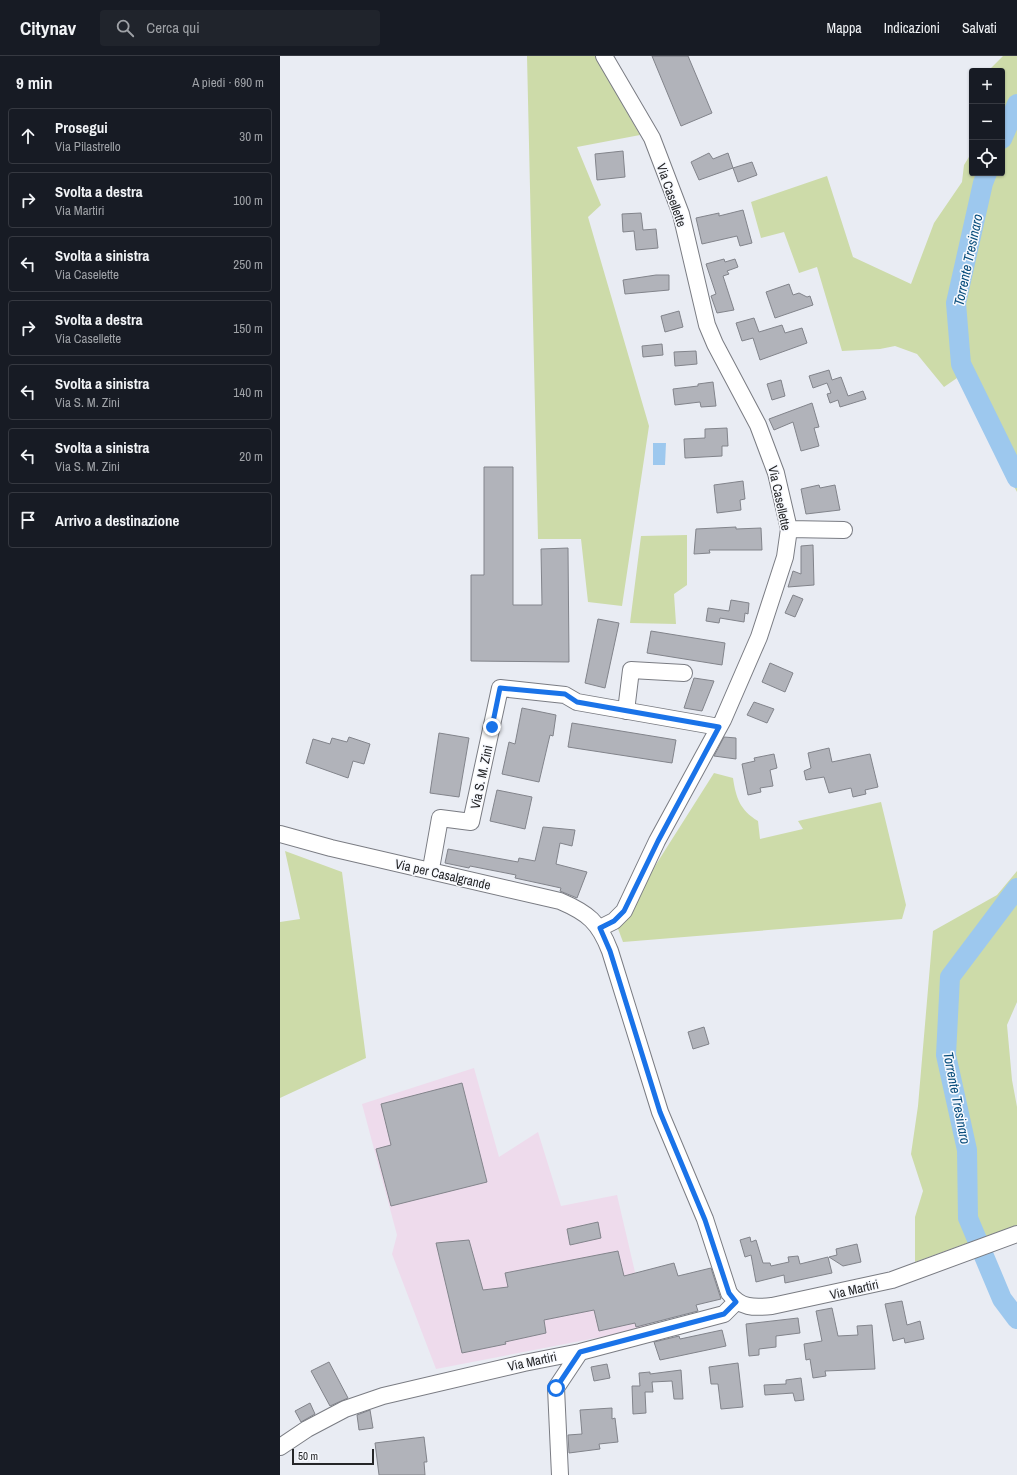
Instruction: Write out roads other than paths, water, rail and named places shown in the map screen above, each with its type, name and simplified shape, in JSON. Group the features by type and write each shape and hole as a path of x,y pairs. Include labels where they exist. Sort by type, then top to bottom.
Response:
{"street":[{"name":"Via Casellette","path":"600,928 614,921 624,911 658,841 719,727 759,637 785,557 789,529 776,473 758,425 715,344 708,325 681,214 654,145 604,56"},
{"path":"789,529 844,530"},
{"path":"626,711 631,670 684,673"},
{"name":"Via S. M. Zini","path":"432,863 440,818 471,822 500,688 565,694 577,702 719,727"},
{"name":"Via per Casalgrande","path":"280,834 331,848 560,901 584,912 600,928"},
{"path":"600,928 610,951 660,1112 705,1220 729,1293 736,1302"},
{"name":"Via Martiri","path":"280,1447 307,1429 345,1409 383,1396 524,1363 580,1352 724,1314 736,1302 754,1308 772,1306 864,1286 913,1273 1017,1234"},
{"path":"560,1475 556,1388 580,1352"}],"water":[{"path":"653,443 666,443 665,465 653,465"}],"waterway":[{"name":"Torrente Tresinaro","path":"1005,132 1017,104"},
{"name":"Torrente Tresinaro","path":"986,176 956,303 961,364 1017,478"},
{"name":"Torrente Tresinaro","path":"1017,888 950,977 946,1055 967,1150 968,1218 1002,1299 1017,1319"}]}
